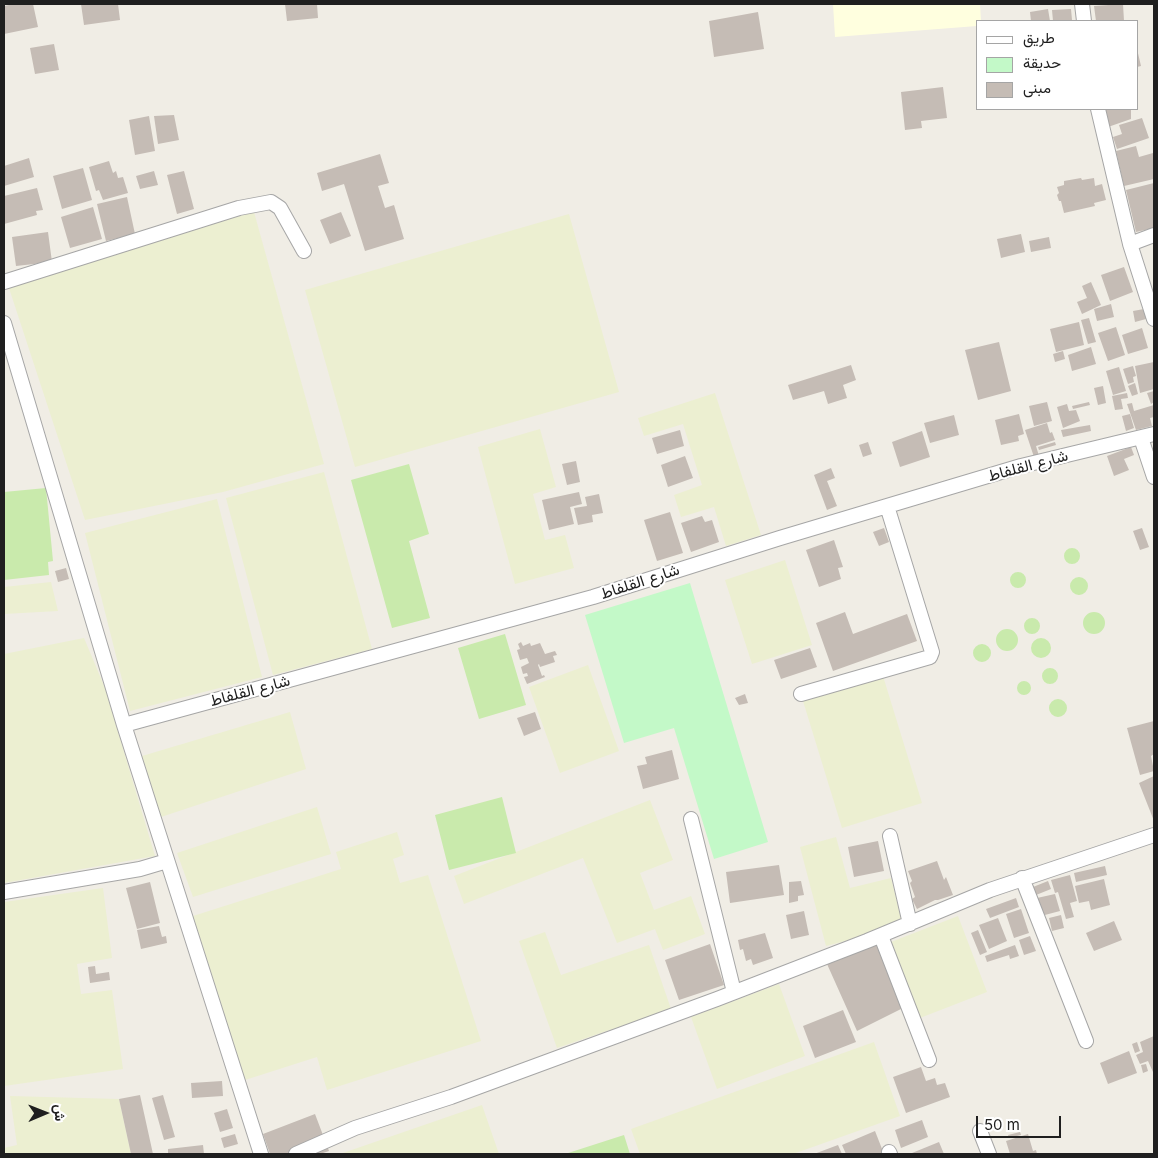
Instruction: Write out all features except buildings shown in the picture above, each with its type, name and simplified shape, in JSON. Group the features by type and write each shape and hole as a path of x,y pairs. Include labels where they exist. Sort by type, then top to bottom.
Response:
{"street":[{"path":"1082,4 1084,20"},
{"path":"1098,110 1130,244 1154,319"},
{"path":"4,282 239,208 271,202 276,203 280,208 304,250"},
{"path":"1130,244 1154,235"},
{"path":"4,323 124,725 261,1154"},
{"path":"1148,436 1154,476"},
{"name":"شارع القلفاط","path":"124,725 593,597 683,567 1021,466 1148,436"},
{"path":"801,694 930,658 932,652 888,506"},
{"path":"691,818 734,992"},
{"path":"296,1154 355,1128 451,1097 734,992 881,936 1022,878 1154,835"},
{"path":"890,836 910,924"},
{"path":"4,892 140,869 168,861"},
{"path":"1022,878 1086,1041"},
{"path":"881,936 929,1060"},
{"path":"980,1131 989,1154"}],"shaded area":[{"path":"833,4 980,4 981,20 976,20 976,26 835,37"},
{"path":"254,212 324,464 223,492 85,520 7,282"},
{"path":"569,214 619,392 355,467 305,290"},
{"path":"715,393 761,535 726,546 714,507 681,517 674,495 702,485 683,424 644,436 638,418"},
{"path":"540,429 556,487 533,494 545,540 565,535 574,568 515,584 478,447"},
{"path":"324,472 372,649 273,675 226,498"},
{"path":"217,499 262,677 130,711 85,533"},
{"path":"785,560 812,645 752,664 725,580"},
{"path":"51,582 58,611 4,614 4,587"},
{"path":"84,638 105,688 155,856 4,883 4,654"},
{"path":"588,665 619,751 560,773 529,687"},
{"path":"883,676 922,803 842,828 803,701"},
{"path":"290,712 306,769 161,817 142,756"},
{"path":"650,800 673,860 640,873 654,910 691,896 705,934 663,950 655,929 617,943 583,858 464,904 454,876"},
{"path":"317,807 331,854 193,897 177,853"},
{"path":"397,832 404,855 393,859 400,883 428,875 481,1041 327,1090 317,1057 245,1080 193,916 341,869 336,852"},
{"path":"836,837 850,888 891,878 903,926 826,946 800,847"},
{"path":"103,888 112,958 77,964 81,994 112,990 123,1069 4,1086 4,902"},
{"path":"958,916 987,992 920,1018 891,942"},
{"path":"545,932 561,975 649,945 671,1009 557,1048 519,941"},
{"path":"779,984 805,1056 717,1089 691,1017"},
{"path":"874,1042 900,1116 793,1154 640,1154 631,1129"},
{"path":"10,1096 119,1099 131,1154 4,1154 4,1148 17,1145"},
{"path":"482,1105 499,1154 340,1154"}],"green space":[{"path":"409,464 429,534 409,541 430,618 392,628 351,480"},
{"path":"46,488 53,561 48,562 49,575 4,580 4,492"},
{"path":"1072,548 1080,556 1072,564 1064,556"},
{"path":"1015,572 1021,572 1026,577 1024,586 1015,588 1010,583 1010,577"},
{"path":"1075,577 1083,577 1088,582 1086,593 1075,595 1070,590 1070,582"},
{"path":"690,583 768,842 714,859 674,728 624,743 585,615"},
{"path":"1094,612 1102,615 1105,623 1102,631 1094,634 1086,631 1083,623 1086,615"},
{"path":"1029,618 1035,618 1040,623 1038,632 1029,634 1024,629 1024,623"},
{"path":"1007,629 1015,632 1018,640 1015,648 1007,651 999,648 996,640 999,632"},
{"path":"505,634 526,705 479,719 458,648"},
{"path":"1041,638 1048,641 1051,648 1048,655 1041,658 1034,655 1031,648 1034,641"},
{"path":"982,644 988,647 991,653 988,659 982,662 976,659 973,653 976,647"},
{"path":"1050,668 1058,676 1050,684 1042,676"},
{"path":"1021,681 1027,681 1031,688 1027,695 1021,695 1017,691 1017,685"},
{"path":"1058,699 1064,702 1067,708 1064,714 1058,717 1052,714 1049,708 1052,702"},
{"path":"502,797 516,853 449,870 435,815"},
{"path":"624,1135 630,1154 565,1154"}]}
